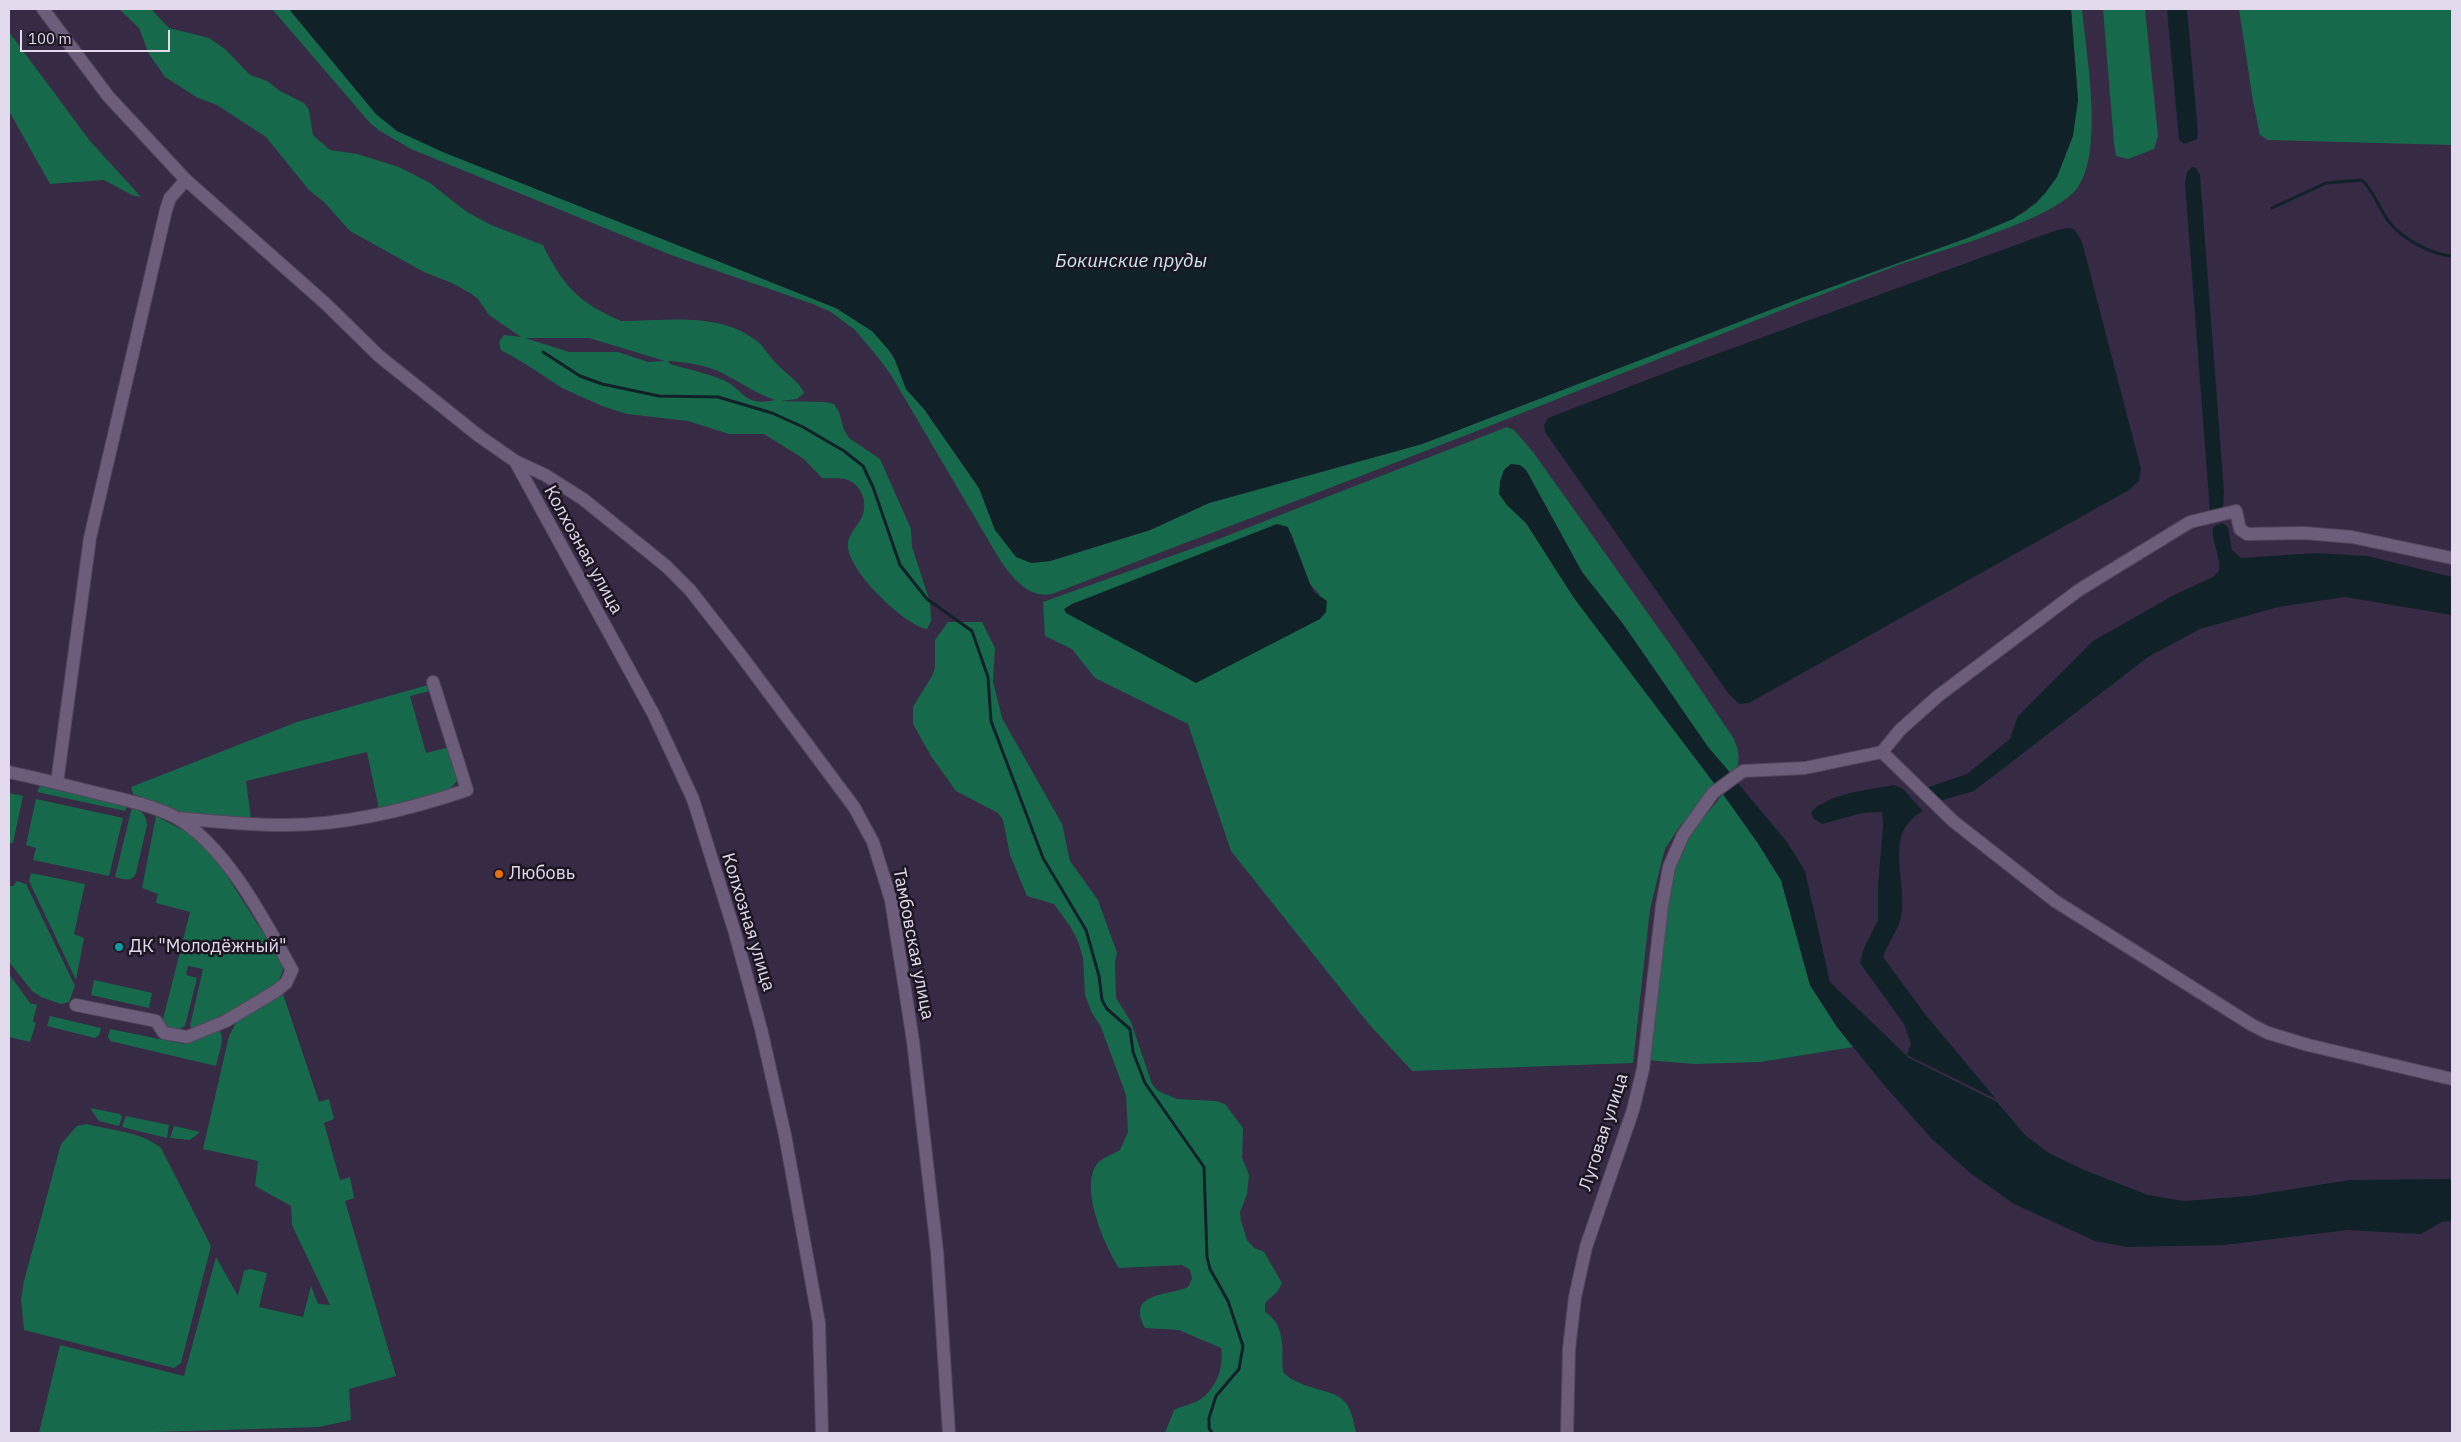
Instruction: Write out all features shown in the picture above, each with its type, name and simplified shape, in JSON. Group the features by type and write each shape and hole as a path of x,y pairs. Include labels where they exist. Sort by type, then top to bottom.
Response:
{"street":[{"name":"Тамбовская улица","path":"43,9 108,96 186,180 326,304 379,356 449,414 515,461 545,476 583,499 639,542 690,590 791,720 854,807 873,842 891,900 913,1041 933,1205 950,1433"},
{"path":"57,783 90,538 166,210 170,198 186,180"},
{"name":"Колхозная улица","path":"515,461 654,715 693,799 750,985 785,1135 819,1323 822,1433"},
{"path":"2452,558 2352,537 2304,533 2247,534 2240,529 2236,511 2190,522 2079,590 1938,696 1900,730 1882,752 1953,821 2056,901 2252,1025 2268,1033 2308,1045 2452,1079"},
{"path":"177,818 280,825 308,824 359,818 405,808 467,790 434,682"},
{"name":"Луговая улица","path":"1567,1433 1569,1349 1575,1297 1586,1247 1633,1110 1643,1069 1660,915 1669,867 1683,835 1713,793 1743,771 1805,768 1882,752"},
{"path":"9,772 150,806 177,818 197,832 216,850 267,925 292,970 286,982 276,991 226,1021 187,1037 164,1033 156,1021 76,1005"}],"green space":[{"path":"119,9 151,9 169,28 209,38 225,49 250,75 267,81 280,91 304,103 309,110 313,135 330,150 357,154 399,167 430,183 467,212 491,225 543,245 558,272 573,291 593,307 606,314 621,321 674,319 710,322 743,332 758,342 773,360 798,384 804,393 797,399 780,401 834,404 849,438 880,459 911,529 912,547 930,602 931,621 927,629 917,625 891,607 877,594 855,566 849,553 848,542 851,533 861,519 864,503 861,492 853,483 842,479 822,478 804,459 764,434 729,434 688,421 627,414 602,406 562,388 501,350 499,342 504,335 521,337 489,315 478,299 470,293 452,283 424,272 350,231 324,202 309,190 266,137 217,105 198,98 165,77 149,54 139,28","holes":["525,338 589,338 665,361 648,362 618,352 569,352","668,361 705,366 775,400 764,402 750,399 723,380 670,364"]},
{"path":"272,9 289,9 376,114 397,131 836,308 872,331 885,344 899,367 906,389 924,409 979,488 995,530 1031,563 1050,561 1150,530 1209,503 1422,444 1801,298 1970,237 2025,212 2046,192 2078,100 2071,9 2082,9 2092,126 2086,170 2078,187 2065,200 2045,212 1991,234 1890,268 1487,427 1052,594 1043,595 1028,590 1015,580 1000,560 891,375 855,330 831,312 813,304 671,255 411,149 370,123"},
{"path":"2103,9 2145,9 2158,136 2154,149 2128,159 2116,156"},
{"path":"2239,9 2452,9 2452,145 2268,140 2260,135"},
{"path":"9,32 90,141 141,197 132,195 104,180 50,184 9,111"},
{"path":"1507,427 1514,430 1533,452 1674,650 1734,739 1738,753 1737,767 1732,775 1708,747 1623,624 1582,572 1526,470 1511,464 1504,470 1500,482 1507,505 1526,523 1574,598 1717,787 1680,826 1665,849 1650,909 1633,1063 1412,1071 1368,1023 1231,851 1188,724 1095,678 1072,649 1045,636 1043,602 1216,540","holes":["1291,533 1310,584 1320,595 1072,604"]},
{"path":"948,622 982,622 995,648 993,681 1002,718 1062,824 1070,861 1098,900 1117,953 1115,962 1116,998 1131,1022 1152,1084 1158,1091 1177,1099 1216,1101 1225,1104 1243,1128 1242,1158 1249,1175 1247,1194 1240,1212 1241,1221 1247,1240 1254,1248 1264,1252 1282,1283 1278,1291 1265,1303 1265,1312 1277,1324 1280,1331 1283,1372 1299,1383 1333,1394 1346,1403 1350,1410 1356,1433 1165,1433 1174,1410 1198,1401 1207,1394 1215,1383 1220,1369 1221,1348 1179,1330 1145,1328 1140,1316 1141,1308 1145,1302 1152,1297 1188,1287 1192,1279 1190,1270 1182,1265 1119,1268 1101,1232 1092,1202 1092,1174 1099,1162 1120,1150 1128,1132 1126,1095 1101,1027 1092,1013 1085,995 1083,958 1078,941 1054,904 1027,896 1010,855 1003,820 998,813 956,791 931,756 913,724 913,707 935,668 935,640"},
{"path":"428,685 433,690 410,696 426,753 450,747 458,779 453,786 434,796 379,809 367,752 246,781 251,819 205,816 181,812 133,794 131,787 297,722"},
{"path":"40,786 127,806 125,811 37,792"},
{"path":"9,793 23,796 13,843 9,843"},
{"path":"1723,794 1781,880 1810,985 1837,1027 1853,1047 1760,1062 1695,1064 1645,1060 1673,870 1687,838"},
{"path":"36,799 123,818 109,876 33,860 36,848 26,845"},
{"path":"132,807 143,813 147,825 136,873 127,880 115,877"},
{"path":"156,816 196,837 218,862 282,962 283,971 277,984 206,1025 192,1029 190,1026 203,969 188,966 186,975 197,978 185,1026 178,1030 170,1029 163,1019 190,912 156,903 158,894 142,888"},
{"path":"31,873 85,884 74,934 84,938 76,980 29,881"},
{"path":"17,881 26,884 75,986 69,1002 61,1004 41,997 32,991 9,962 9,886 13,886"},
{"path":"9,974 30,1003 37,1005 33,1021 36,1023 30,1042 9,1037"},
{"path":"94,980 152,993 149,1008 91,995"},
{"path":"283,994 319,1102 329,1099 334,1119 324,1123 340,1180 350,1177 354,1198 345,1201 396,1376 349,1389 351,1420 319,1427 121,1433 39,1433 60,1345 184,1376 216,1257 238,1296 244,1271 250,1269 267,1273 259,1307 303,1317 311,1286 318,1304 330,1305 292,1225 291,1206 255,1186 258,1161 203,1149 229,1036 238,1019"},
{"path":"50,1016 101,1028 99,1035 95,1038 47,1026"},
{"path":"110,1029 184,1044 219,1030 222,1042 216,1066 110,1041 108,1037"},
{"path":"90,1108 120,1114 122,1117 119,1126 99,1121"},
{"path":"126,1116 169,1125 167,1138 122,1127"},
{"path":"87,1124 126,1132 153,1142 161,1148 211,1246 181,1363 174,1368 24,1330 21,1299 24,1281 61,1144 77,1126"},
{"path":"174,1126 200,1132 190,1140 170,1138"}],"water":[{"name":"Бокинские пруды","path":"289,9 2071,9 2078,100 2073,136 2057,177 2036,203 2013,219 1970,237 1801,298 1422,444 1209,503 1150,530 1050,561 1031,563 1016,557 995,530 979,488 924,409 906,389 893,355 872,331 836,308 445,153 397,131 376,114"},
{"path":"2167,9 2187,9 2198,132 2197,139 2185,144 2179,140"},
{"path":"2192,167 2196,168 2200,175 2224,492 2223,507 2220,511 2210,512 2185,183 2187,172"},
{"path":"2069,228 2075,230 2082,242 2141,469 2139,481 2129,490 1749,703 1739,704 1728,693 1545,432 1544,425 1548,418 1678,368 2057,230"},
{"path":"1511,464 1520,465 1526,470 1582,572 1623,624 1708,747 1732,775 1717,787 1574,598 1526,523 1507,505 1499,494 1504,470"},
{"path":"2222,523 2228,527 2232,550 2241,558 2315,553 2367,556 2452,577 2452,615 2345,597 2278,607 2200,629 2148,657 1974,791 1936,802 1926,788 1967,774 2010,739 2018,716 2093,641 2174,595 2213,577 2219,571 2219,565 2213,538 2213,527"},
{"path":"1277,524 1288,527 1314,592 1327,601 1326,612 1320,619 1196,683 1066,613 1064,609 1072,604"},
{"path":"1736,781 1787,842 1805,871 1830,982 1909,1058 1997,1102 2026,1136 2049,1153 2084,1170 2148,1195 2184,1201 2249,1196 2350,1180 2452,1179 2452,1221 2442,1222 2421,1234 2347,1230 2224,1245 2127,1247 2095,1241 2014,1204 1969,1172 1931,1138 1884,1085 1837,1027 1810,985 1781,880 1723,794"},
{"path":"1894,785 1903,789 1923,811 1910,821 1903,832 1899,860 1903,904 1901,918 1883,957 1925,1014 1996,1099 1907,1055 1911,1043 1904,1024 1860,963 1864,948 1878,920 1878,886 1883,826 1882,812 1862,813 1822,824 1814,819 1811,812 1828,800 1838,796"}],"waterway":[{"path":"2272,208 2326,183 2362,180 2386,218 2402,235 2436,253 2452,256"},
{"path":"543,352 580,376 602,384 659,396 718,397 772,413 803,427 844,451 863,466 873,487 900,565 927,599 972,631 988,677 991,721 1043,858 1086,930 1099,976 1102,1000 1107,1009 1130,1029 1133,1052 1145,1083 1204,1167 1207,1257 1210,1269 1228,1301 1243,1346 1239,1369 1216,1396 1209,1418 1209,1428 1212,1433"}],"place":[{"name":"Любовь","path":"499,874"},
{"name":"ДК \"Молодёжный\"","path":"119,947"}]}
